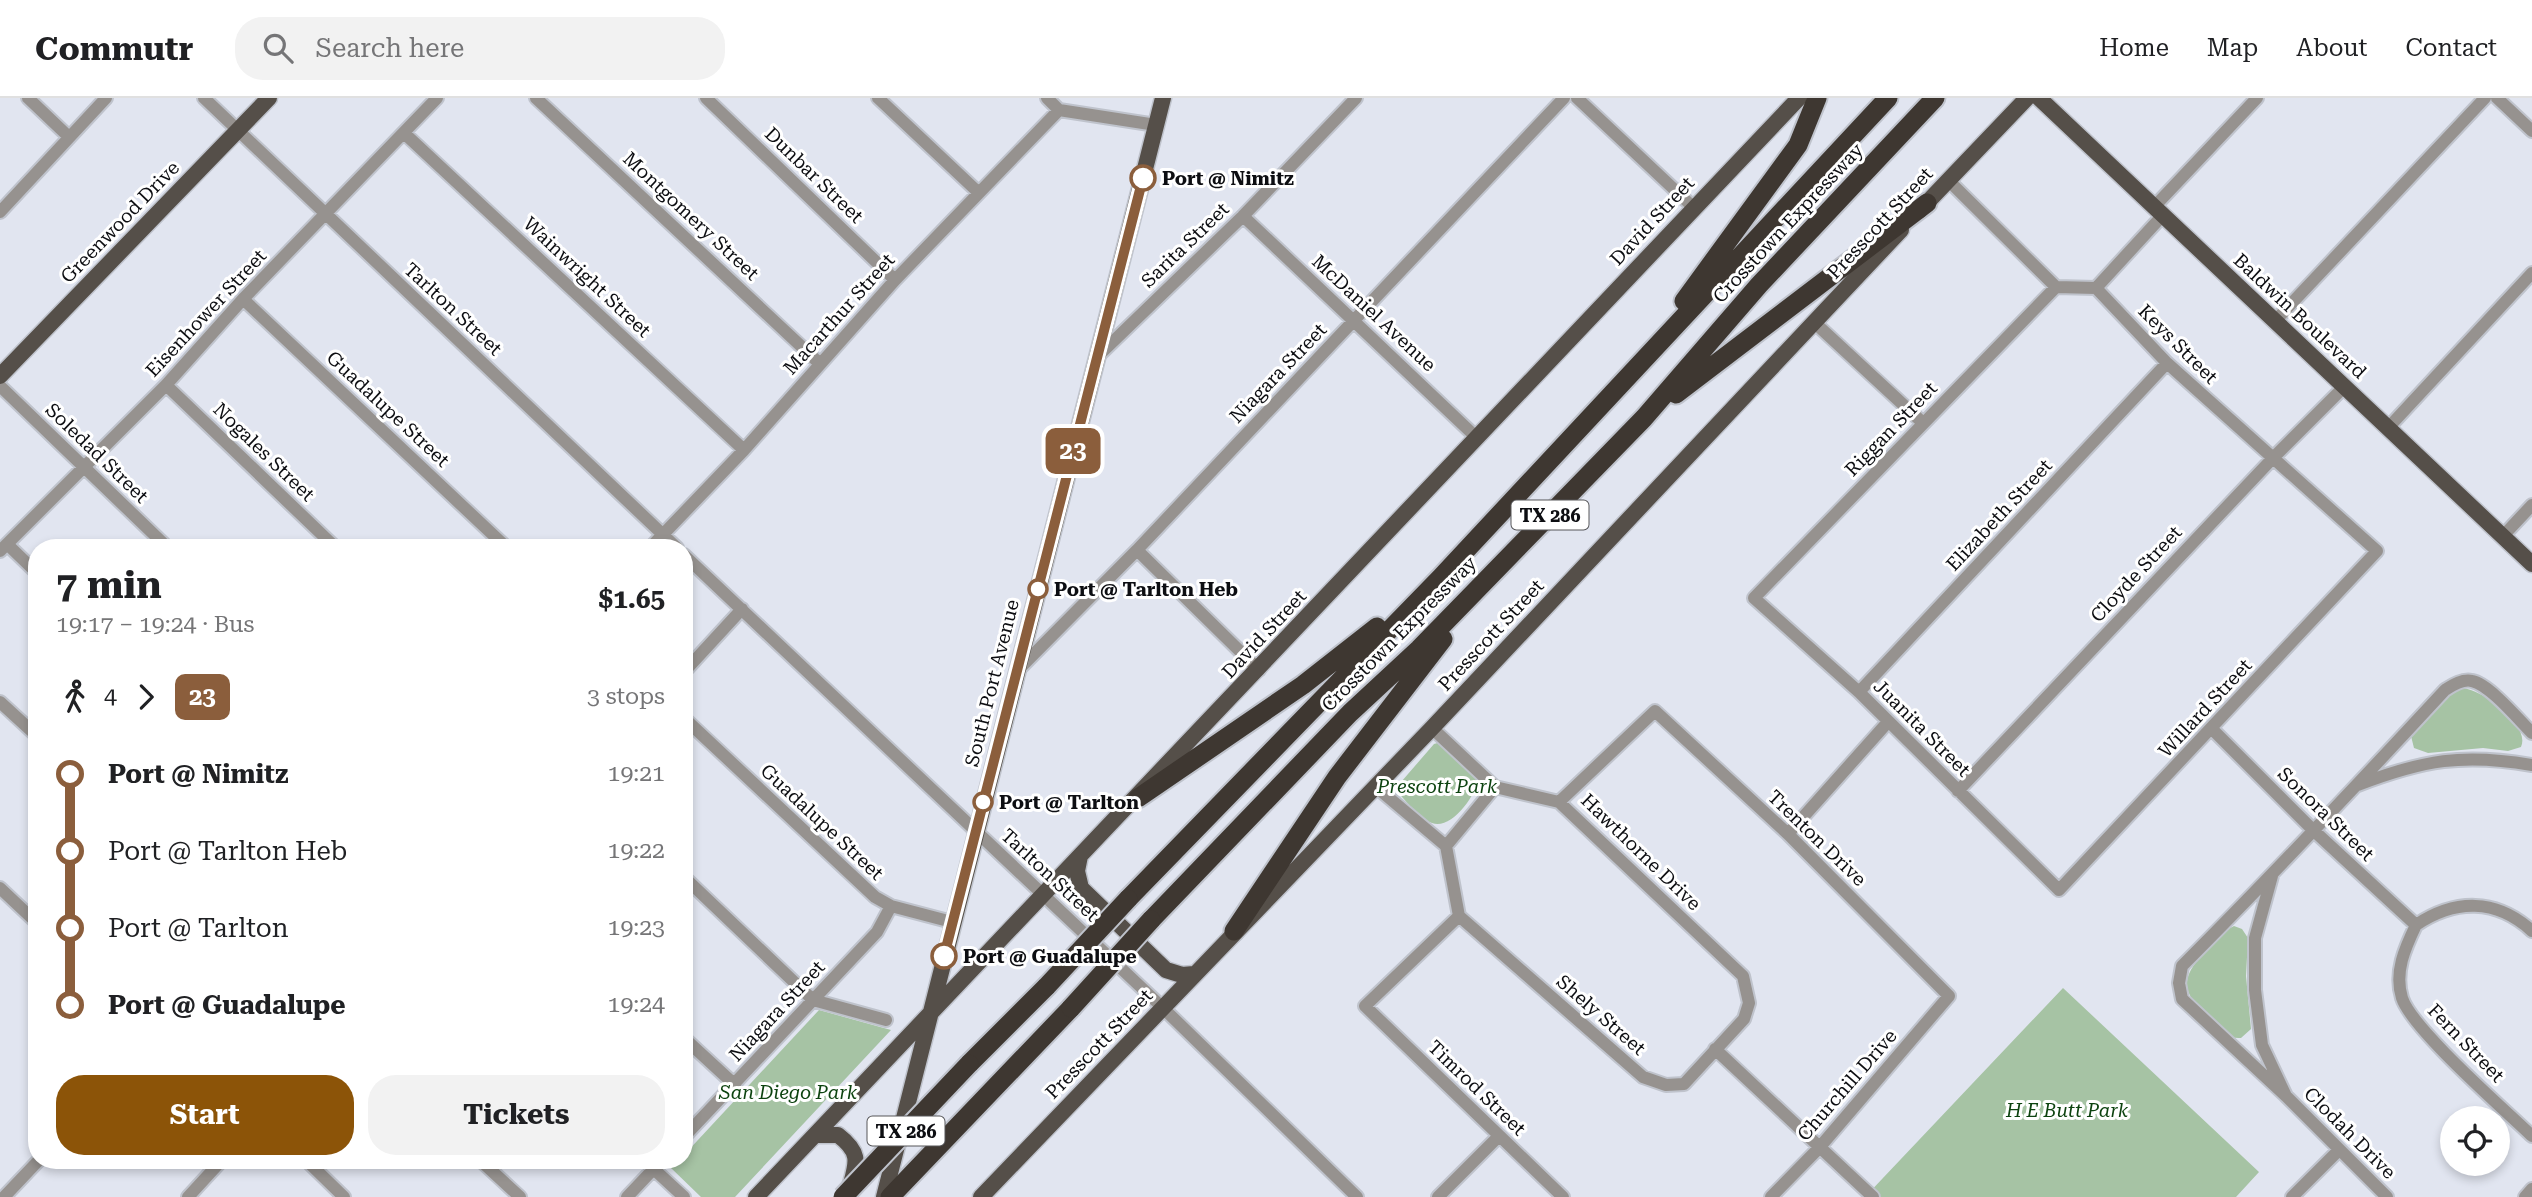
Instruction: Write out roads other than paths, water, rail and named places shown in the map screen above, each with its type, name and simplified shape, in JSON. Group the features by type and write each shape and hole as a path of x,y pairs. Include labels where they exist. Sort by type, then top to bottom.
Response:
{"highway":[{"path":"1633,372 1798,145 1817,98"},
{"name":"Crosstown Expressway","path":"846,1197 969,1064 1433,583 1888,98"},
{"name":"Crosstown Expressway","path":"890,1197 1350,713 1419,649 1644,418 1759,285 1935,98"},
{"path":"1644,418 1927,203"},
{"path":"1234,931 1337,777 1498,568"},
{"path":"1138,798 1303,685 1433,583"}],"main road":[{"name":"Greenwood Drive","path":"0,376 269,98"},
{"name":"South Port Avenue","path":"884,1197 1163,98"},
{"name":"David Street","path":"756,1197 1138,798 1799,98"},
{"name":"Presscott Street","path":"981,1197 1432,728 2027,98"},
{"name":"Baldwin Boulevard","path":"2039,98 2532,564"},
{"path":"1080,856 1077,879 1081,888 1166,970 1182,975 1194,974"},
{"path":"817,1135 838,1135 855,1151 857,1162 846,1197"}],"street":[{"path":"28,98 69,137"},
{"path":"0,212 106,98"},
{"name":"Tarlton Street","path":"204,98 667,539"},
{"name":"Eisenhower Street","path":"4,547 166,385 243,299 437,98"},
{"name":"Montgomery Street","path":"536,98 819,363"},
{"name":"Dunbar Street","path":"706,98 895,280"},
{"path":"878,98 979,193"},
{"path":"1047,98 1059,110 1156,125"},
{"name":"Sarita Street","path":"1097,357 1243,216 1356,98"},
{"name":"Niagara Street","path":"1017,671 1137,550 1564,98"},
{"path":"1577,98 1694,208"},
{"path":"1949,181 2056,287 2096,288 2158,211 2257,98"},
{"path":"2275,321 2485,98"},
{"path":"2497,98 2532,131"},
{"name":"Macarthur Street","path":"659,539 744,450 895,280 1059,110"},
{"name":"Wainwright Street","path":"404,133 744,450"},
{"name":"McDaniel Avenue","path":"1243,216 1478,438"},
{"path":"2388,428 2532,273"},
{"name":"Riggan Street","path":"1754,598 2056,287"},
{"name":"Keys Street","path":"2096,288 2167,363 2378,551"},
{"name":"Guadalupe Street","path":"243,299 496,539"},
{"path":"1815,323 1923,423"},
{"name":"Elizabeth Street","path":"1859,692 2167,363"},
{"name":"Nogales Street","path":"166,385 327,539"},
{"name":"Soledad Street","path":"0,386 158,539"},
{"name":"Cloyde Street","path":"1958,791 2272,458 2344,387"},
{"path":"2503,536 2532,505"},
{"path":"4,547 28,566"},
{"path":"1137,550 1259,670"},
{"name":"Willard Street","path":"2059,890 2378,551"},
{"name":"Tarlton Street","path":"693,563 1163,1008 1357,1197"},
{"name":"Juanita Street","path":"1754,598 1859,692 1887,723 2059,890"},
{"path":"693,662 742,609"},
{"name":"Clodah Drive","path":"2387,1197 2337,1151 2286,1096 2182,999 2179,983 2182,966 2272,876 2312,829 2445,690 2459,682 2473,681 2488,690 2532,733"},
{"path":"0,702 28,728"},
{"name":"Trenton Drive","path":"1559,802 1655,711 1788,834 1949,996"},
{"path":"1788,834 1887,723"},
{"name":"Guadalupe Street","path":"693,727 858,884 891,906 952,922"},
{"name":"Hawthorne Drive","path":"1432,728 1495,787 1559,802 1743,976 1749,1003 1744,1019 1715,1049"},
{"name":"Sonora Street","path":"2212,729 2312,829 2416,925"},
{"path":"2354,787 2405,767 2449,759 2499,759 2532,765"},
{"path":"1375,786 1446,846 1460,916"},
{"path":"1446,846 1495,787"},
{"name":"Clodah Drive","path":"2272,876 2255,938 2255,989 2262,1045 2286,1096"},
{"path":"693,886 813,1000 886,1020"},
{"path":"0,888 28,914"},
{"path":"2416,925 2436,912 2464,904 2493,907 2520,920 2532,931"},
{"name":"Niagara Street","path":"693,1128 877,932 891,906"},
{"name":"Shely Street","path":"1460,916 1643,1077 1666,1085 1684,1084 1715,1049"},
{"name":"Timrod Street","path":"1460,916 1365,1006 1563,1197"},
{"name":"Fern Street","path":"2416,925 2404,950 2399,972 2402,999 2416,1023 2532,1136"},
{"name":"Churchill Drive","path":"1771,1197 1819,1148 1949,996"},
{"path":"693,1046 735,1085"},
{"path":"1715,1049 1872,1197"},
{"path":"1438,1197 1499,1136"},
{"path":"2292,1197 2337,1151"},
{"path":"4,1197 30,1169"},
{"path":"188,1197 214,1169"},
{"path":"315,1169 343,1197"},
{"path":"490,1169 520,1197"},
{"path":"628,1197 649,1169"},
{"path":"658,1169 684,1197"},
{"path":"2525,1197 2532,1189"}],"place":[{"name":"Port @ Nimitz","path":"1143,178"},
{"name":"Port @ Tarlton Heb","path":"1038,589"},
{"name":"Port @ Tarlton","path":"983,802"},
{"name":"Port @ Guadalupe","path":"944,956"}],"park label":[{"name":"Prescott Park","path":"1437,786"},
{"name":"San Diego Park","path":"788,1092"},
{"name":"H E Butt Park","path":"2067,1110"}]}
